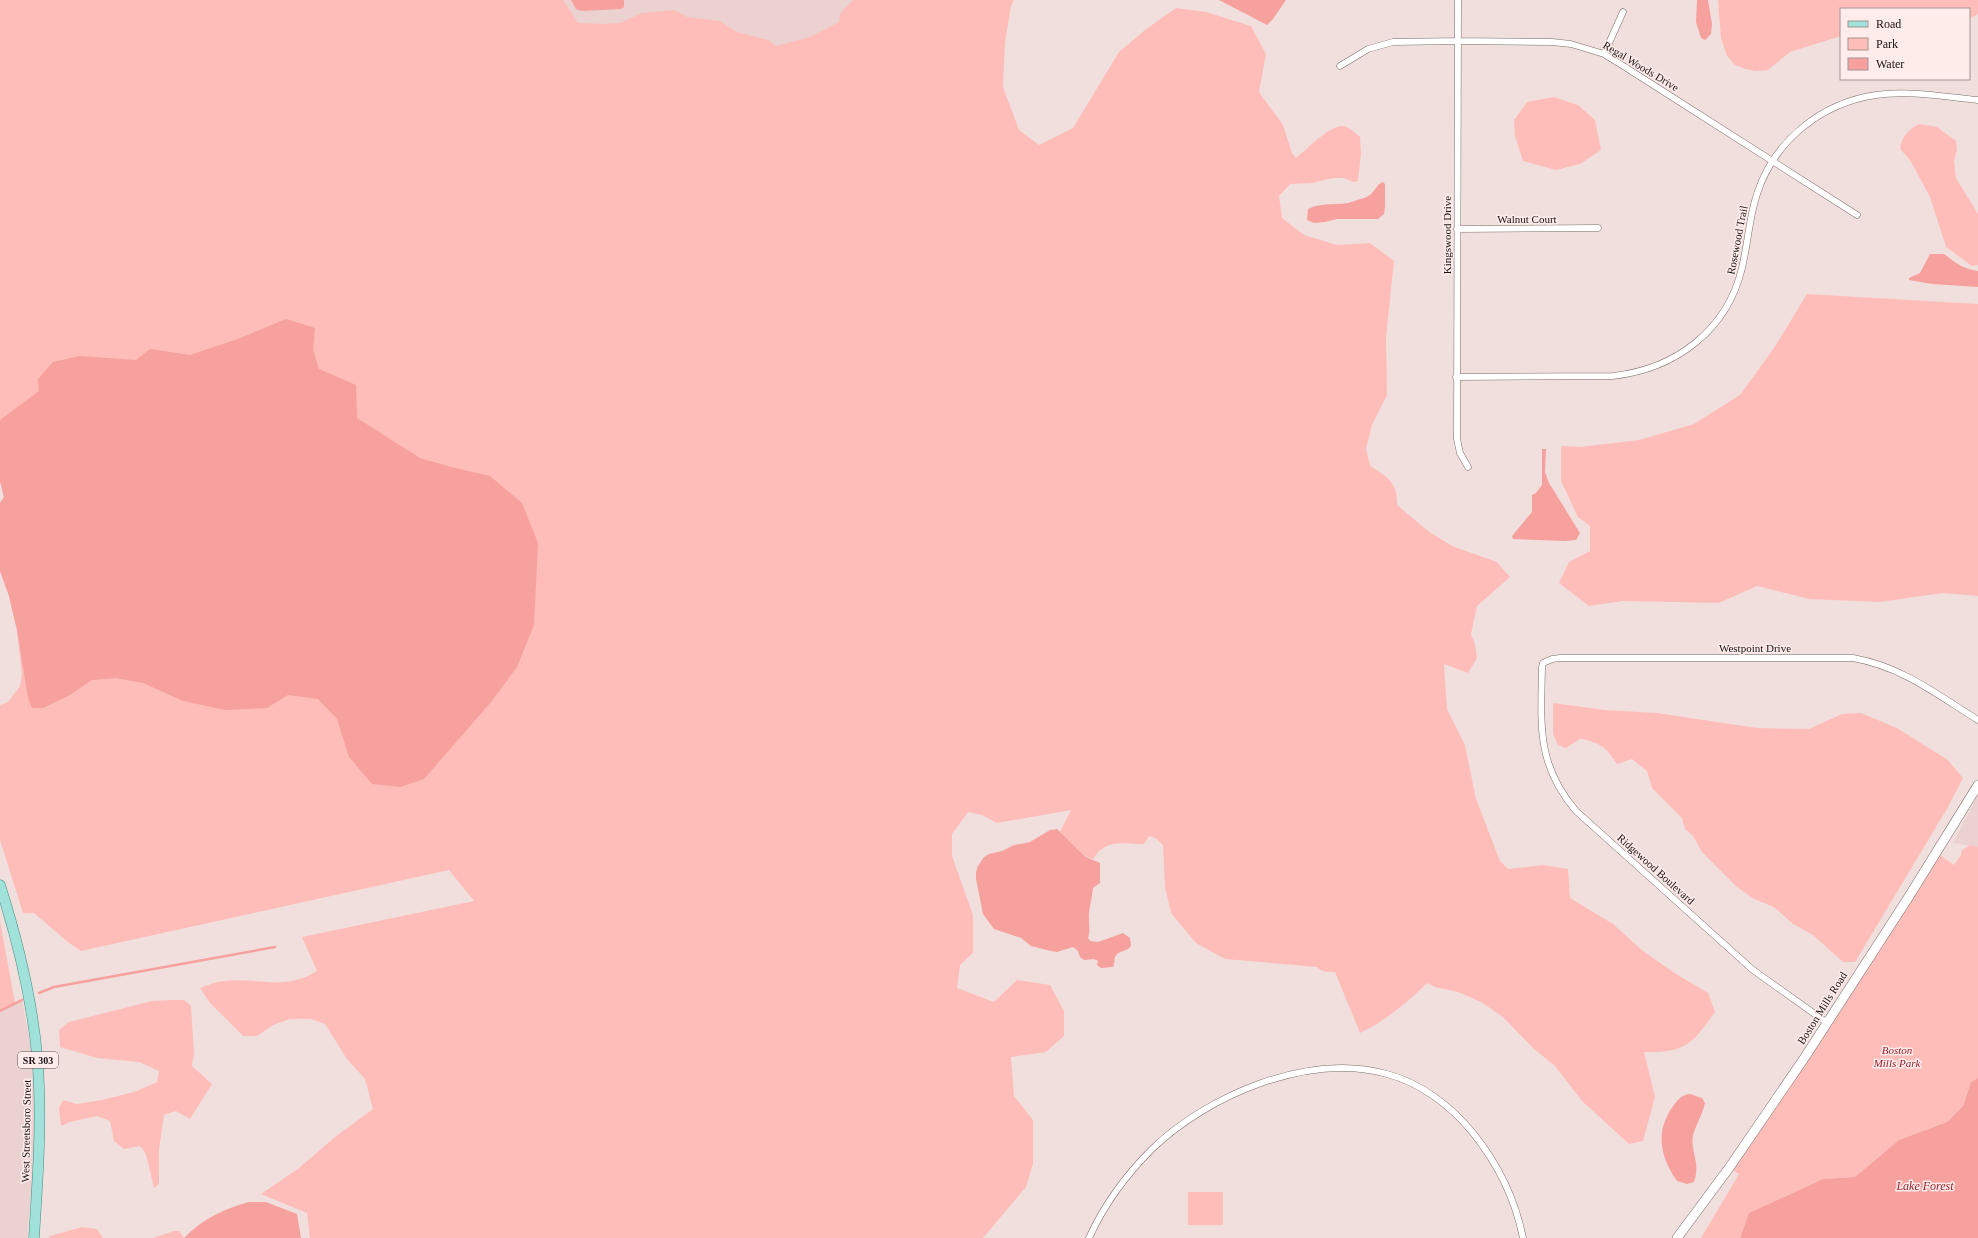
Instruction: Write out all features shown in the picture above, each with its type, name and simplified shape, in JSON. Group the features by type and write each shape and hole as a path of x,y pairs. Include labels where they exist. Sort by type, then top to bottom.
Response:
{"main road":[{"name":"West Streetsboro Street","path":"0,885 14,930 25,976 38,1061 40,1087 34,1238"}],"street":[{"name":"Kingswood Drive","path":"1458,0 1456,439 1460,453 1468,467"},
{"path":"1604,54 1623,12"},
{"name":"Regal Woods Drive","path":"1340,66 1368,50 1394,42 1552,42 1570,44 1604,54 1773,160 1857,215"},
{"name":"Rosewood Trail","path":"1456,377 1612,376 1635,374 1660,365 1687,350 1705,335 1718,320 1737,286 1746,250 1756,194 1765,172 1792,137 1814,118 1833,108 1854,100 1875,95 1903,93 1978,100"},
{"name":"Walnut Court","path":"1456,230 1598,228"},
{"name":"Westpoint Drive","path":"1541,688 1543,663 1552,659 1854,658 1874,662 1896,670 1978,720"},
{"name":"Ridgewood Boulevard","path":"1541,688 1542,738 1546,760 1557,785 1576,811 1753,970 1826,1022"},
{"name":"Boston Mills Road","path":"1677,1238 1779,1096 1908,898 1978,785"},
{"path":"1089,1238 1102,1212 1117,1190 1151,1150 1188,1120 1208,1107 1232,1095 1274,1079 1322,1069 1356,1068 1387,1074 1409,1082 1435,1097 1458,1116 1482,1144 1499,1169 1518,1216 1523,1238"}],"shaded area":[{"path":"8,0 918,0 754,67"},
{"path":"1978,796 1978,847 1953,843 1976,799"},
{"path":"22,1000 36,1077 36,1143 27,1238 0,1238 0,1011"}],"green space":[{"path":"0,0 563,0 578,23 620,23 642,13 674,10 687,17 720,21 737,32 768,40 776,46 810,37 839,22 840,14 853,0 1014,0 1011,6 1005,43 1003,87 1019,130 1039,145 1073,128 1119,52 1145,30 1176,8 1206,12 1251,26 1266,54 1259,92 1283,125 1292,153 1296,158 1324,134 1337,127 1347,127 1360,137 1361,154 1358,181 1353,182 1344,178 1333,178 1312,183 1290,184 1279,196 1282,218 1304,235 1337,245 1370,243 1394,261 1386,337 1387,395 1372,425 1366,448 1370,466 1382,473 1390,481 1396,491 1397,505 1428,531 1452,546 1497,562 1510,577 1477,606 1471,634 1475,644 1477,658 1468,673 1444,664 1447,709 1465,745 1476,799 1500,861 1508,869 1543,865 1568,869 1570,898 1613,924 1643,951 1673,972 1708,993 1715,1012 1694,1039 1687,1044 1670,1051 1644,1052 1655,1097 1643,1141 1629,1144 1582,1101 1555,1066 1534,1049 1503,1017 1481,1002 1458,992 1435,987 1427,983 1396,1011 1360,1033 1335,972 1321,970 1317,967 1225,959 1196,943 1171,913 1165,887 1163,845 1155,838 1149,836 1144,844 1122,843 1109,845 1098,852 1093,859 1083,855 1060,832 1071,810 997,823 982,815 968,812 952,834 952,856 973,915 973,953 960,965 957,988 994,1002 1017,980 1050,985 1064,1011 1064,1036 1046,1052 1011,1057 1014,1096 1033,1120 1033,1164 1026,1187 983,1238 310,1238 307,1213 261,1194 299,1168 335,1137 373,1109 365,1079 347,1059 325,1024 311,1019 290,1019 273,1025 257,1036 243,1036 210,1003 200,988 216,982 231,980 280,982 304,978 317,971 302,937 474,901 449,870 81,951 69,943 34,913 23,913 0,840 0,705 8,702 20,686 22,675 17,630 9,596 0,571 0,503 4,497 0,481"},
{"path":"1718,0 1978,0 1978,14 1970,18 1970,8 1840,8 1840,36 1790,52 1768,70 1755,71 1735,65 1727,56 1721,38"},
{"path":"1554,97 1578,105 1595,120 1601,150 1580,164 1556,170 1523,161 1515,136 1514,120 1527,102"},
{"path":"1919,124 1937,127 1956,141 1957,150 1954,161 1956,178 1978,214 1978,265 1972,266 1946,247 1930,197 1910,160 1900,149 1906,134"},
{"path":"1807,294 1978,304 1978,596 1943,593 1879,602 1809,599 1757,586 1719,603 1623,601 1589,606 1559,583 1569,562 1590,551 1590,526 1578,517 1561,481 1561,446 1580,447 1639,440 1694,424 1740,395 1774,348"},
{"path":"1553,703 1605,710 1657,713 1757,728 1809,729 1842,714 1861,713 1897,728 1948,760 1963,778 1948,807 1855,962 1843,962 1813,935 1793,924 1774,907 1754,899 1737,887 1702,852 1693,836 1685,829 1682,818 1652,788 1647,771 1632,759 1617,764 1606,749 1587,740 1580,739 1566,748 1558,745 1553,734"},
{"name":"Boston Mills Park","path":"1970,845 1978,847 1978,1078 1971,1082 1963,1106 1947,1122 1899,1140 1855,1177 1823,1179 1749,1213 1740,1238 1701,1238 1739,1174 1729,1168 1940,855 1954,865 1961,855 1962,850"},
{"path":"0,921 15,1003 0,1011"},
{"path":"184,1000 191,1006 194,1053 192,1066 212,1084 190,1119 176,1111 164,1115 159,1150 159,1184 154,1188 146,1154 140,1146 124,1149 114,1141 110,1121 97,1116 70,1122 61,1126 59,1108 63,1100 77,1104 102,1100 137,1091 157,1082 159,1071 139,1062 97,1058 60,1047 59,1030 69,1022 152,1001"},
{"path":"1188,1192 1223,1192 1223,1225 1188,1225"},
{"path":"82,1227 97,1229 103,1238 48,1238 50,1236"},
{"path":"174,1231 179,1231 184,1238 153,1238"}],"water":[{"path":"571,0 624,0 624,7 621,9 582,11 576,9"},
{"path":"1219,0 1286,0 1267,25"},
{"path":"1697,0 1708,0 1712,24 1711,34 1705,40 1701,38 1696,22"},
{"path":"1383,182 1385,184 1385,207 1384,214 1378,219 1337,219 1314,223 1307,220 1308,209 1319,205 1349,203 1365,198"},
{"path":"1930,254 1944,254 1964,267 1978,271 1978,287 1932,284 1909,280 1909,278 1920,273"},
{"path":"286,319 315,328 313,350 319,369 356,385 357,418 420,458 490,476 522,503 538,543 534,625 517,667 491,702 424,779 400,787 372,784 349,757 337,719 318,699 288,695 267,708 225,710 183,701 143,683 116,678 92,680 70,695 43,708 32,708 28,698 17,630 9,596 0,571 0,503 4,497 0,481 0,420 39,391 38,379 53,362 80,356 136,360 150,349 190,355 238,339"},
{"path":"1542,449 1546,449 1545,472 1549,483 1580,533 1576,540 1513,539 1512,536 1532,512 1532,495 1536,493 1542,485"},
{"path":"1057,829 1086,857 1100,863 1100,883 1093,888 1089,913 1088,938 1090,941 1098,942 1123,933 1130,938 1131,946 1116,955 1113,967 1101,968 1097,965 1098,961 1094,959 1084,960 1080,957 1078,951 1073,947 1057,952 1031,946 1021,938 994,929 983,914 976,872 984,857 1014,845 1030,842 1050,830"},
{"name":"Lake Forest","path":"1978,1078 1978,1238 1740,1238 1749,1213 1823,1179 1855,1177 1899,1140 1947,1122 1963,1106 1971,1082"},
{"path":"1690,1094 1702,1098 1705,1103 1692,1141 1696,1163 1696,1175 1694,1182 1687,1184 1677,1181 1671,1172 1664,1155 1662,1137 1666,1118 1671,1109 1681,1097"},
{"path":"249,1202 266,1202 297,1214 301,1238 184,1238 206,1220 222,1211"}],"waterway":[{"path":"39,993 54,987 275,947"},
{"path":"0,1011 22,1000"}]}
